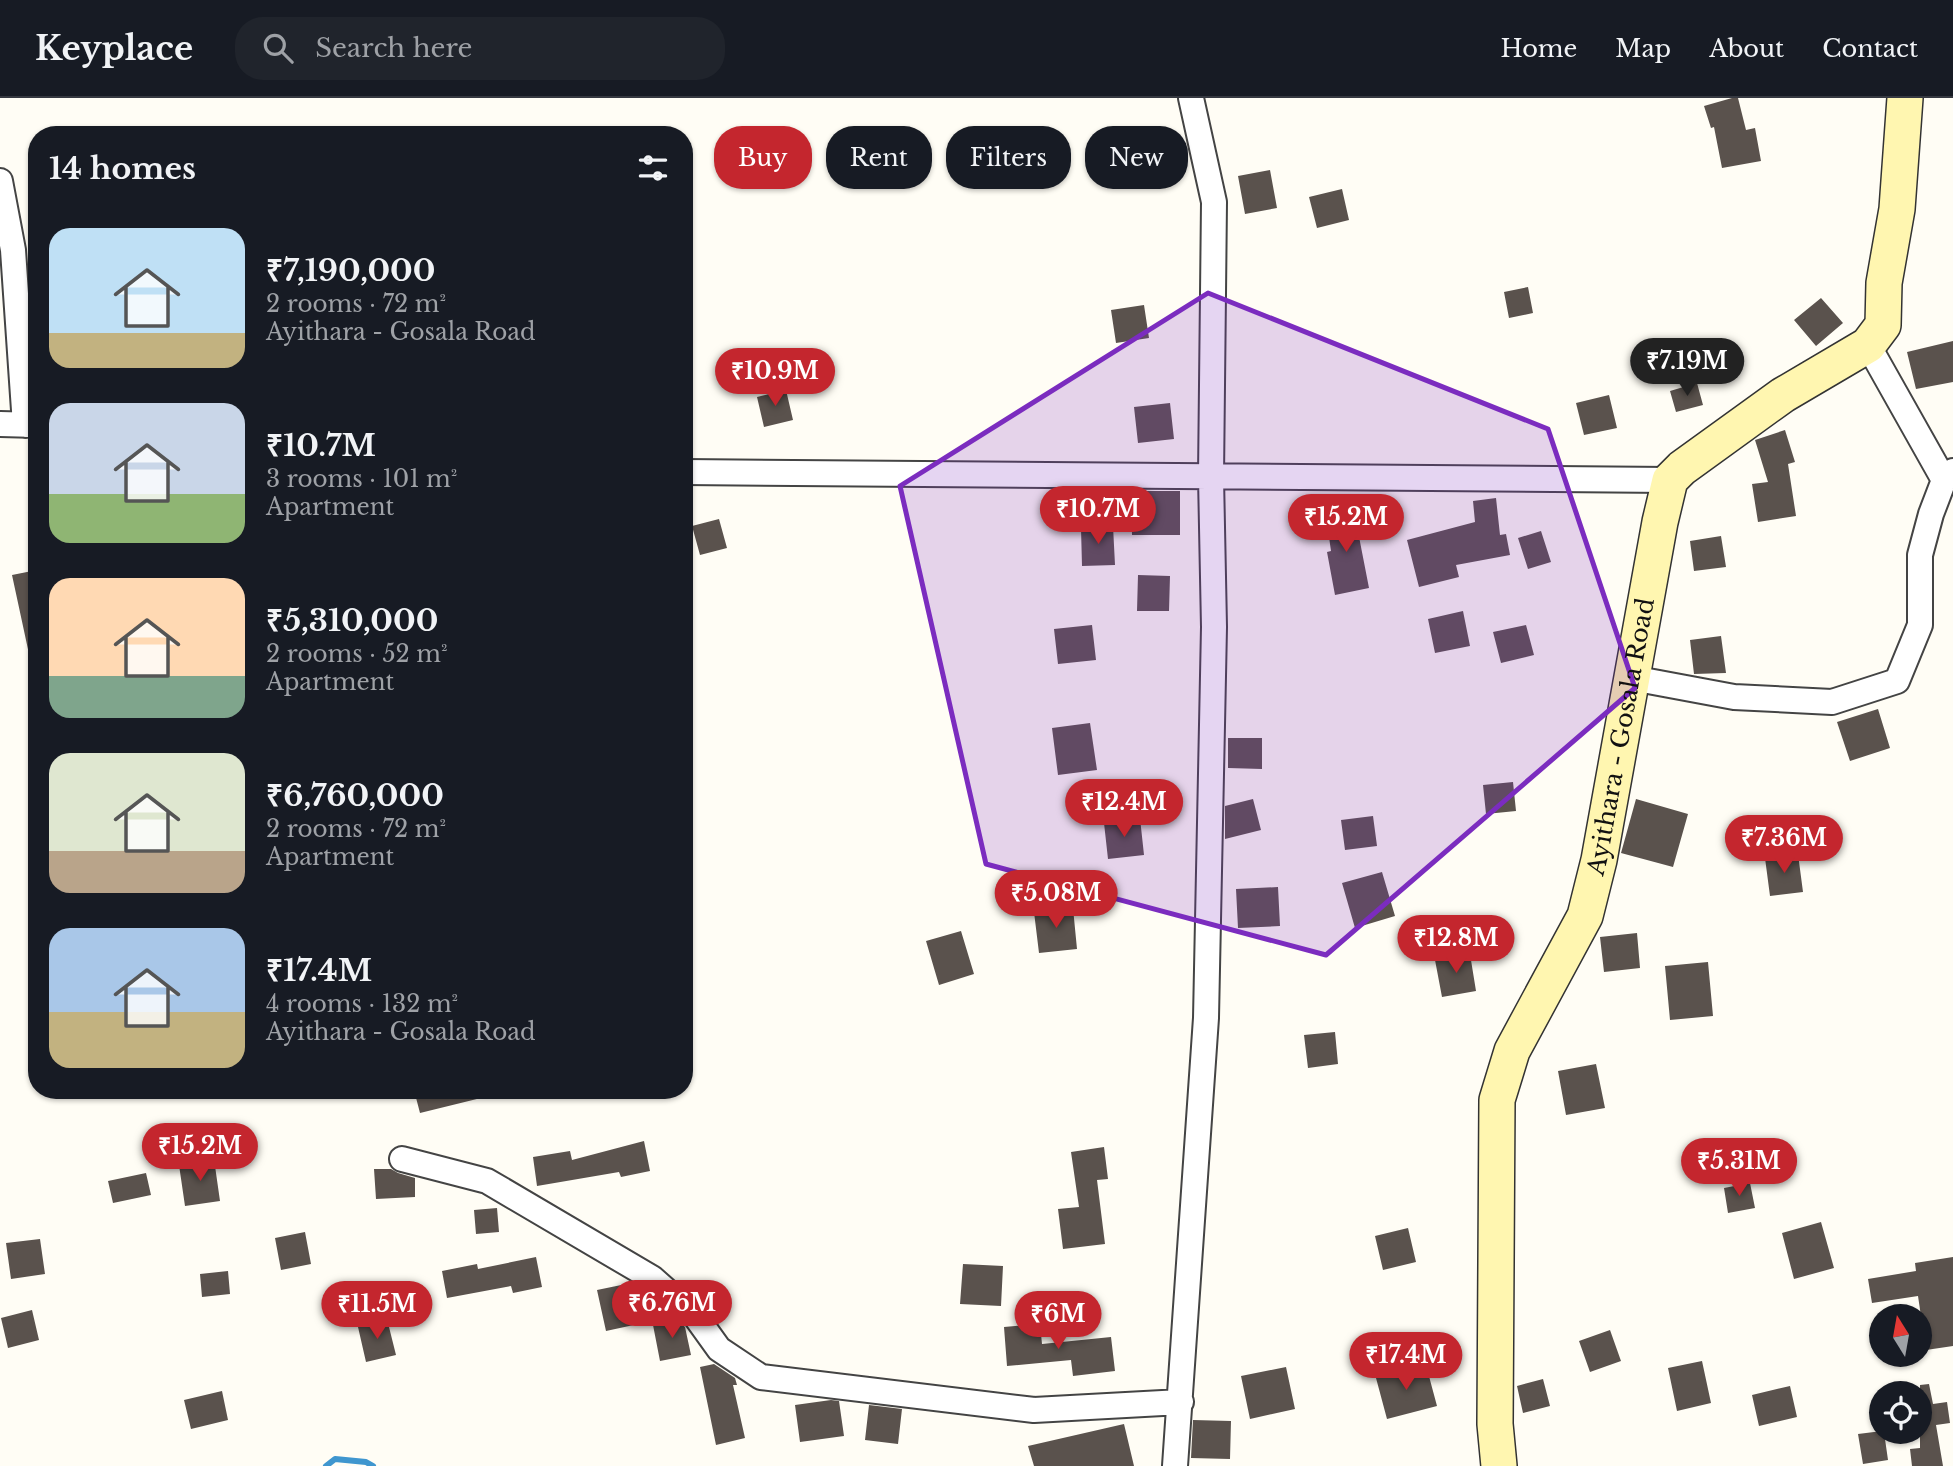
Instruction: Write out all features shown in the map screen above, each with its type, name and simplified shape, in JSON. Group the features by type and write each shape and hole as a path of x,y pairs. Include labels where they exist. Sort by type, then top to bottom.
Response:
{"main road":[{"path":"1670,481 1682,468 1783,395 1868,345 1883,325 1884,283 1897,209 1905,98"},
{"name":"Ayithara - Gosala Road","path":"1499,1466 1495,1423 1494,1221 1497,1100 1512,1051 1585,916 1599,860 1660,522 1670,481"}],"street":[{"path":"1175,1466 1206,1018 1214,627 1211,477 1214,202 1191,98"},
{"path":"0,180 13,250 28,396"},
{"path":"1632,678 1734,697 1832,702 1898,681 1920,625 1920,555 1931,514 1949,475 1868,345"},
{"path":"0,424 28,425"},
{"path":"693,472 1670,481"},
{"path":"402,1159 487,1181 652,1278 696,1317 719,1349 761,1377 1034,1410 1181,1402"}],"highlighted area":[{"path":"1208,293 1548,429 1635,688 1326,955 986,864 900,486"}],"building":[{"path":"1738,98 1746,130 1755,128 1761,161 1722,168 1714,127 1711,128 1704,106"},
{"path":"1270,170 1277,208 1245,214 1238,176"},
{"path":"1342,189 1349,220 1317,228 1309,197"},
{"path":"1528,287 1533,313 1509,318 1504,292"},
{"path":"1821,298 1843,323 1816,346 1794,320"},
{"path":"1144,305 1149,338 1116,343 1111,310"},
{"path":"1953,341 1953,382 1916,389 1907,352"},
{"path":"1697,383 1703,405 1676,412 1670,391"},
{"path":"786,390 793,420 764,427 757,397"},
{"path":"1609,395 1617,428 1584,435 1576,403"},
{"path":"1170,403 1174,439 1138,443 1134,407"},
{"path":"1785,430 1795,462 1788,464 1796,516 1758,522 1752,484 1768,482 1755,440"},
{"path":"1131,491 1180,491 1180,535 1132,535"},
{"path":"1496,498 1500,535 1506,534 1510,555 1456,565 1459,577 1419,587 1407,540 1475,522 1473,501"},
{"path":"1354,511 1369,588 1335,595 1327,552 1331,551 1326,516"},
{"path":"719,519 727,548 700,555 693,526"},
{"path":"1113,526 1115,565 1082,566 1081,528"},
{"path":"1541,531 1551,562 1528,569 1518,538"},
{"path":"1721,536 1726,567 1694,571 1690,541"},
{"path":"28,572 28,649 12,575"},
{"path":"1138,575 1170,576 1169,611 1137,611"},
{"path":"1463,611 1470,646 1435,653 1428,619"},
{"path":"1092,625 1096,660 1058,664 1054,629"},
{"path":"1526,625 1534,655 1501,663 1493,632"},
{"path":"1721,636 1726,673 1694,674 1690,640"},
{"path":"1878,709 1890,748 1850,761 1837,722"},
{"path":"1090,723 1097,770 1058,775 1052,728"},
{"path":"1228,738 1262,738 1262,769 1228,768"},
{"path":"1513,782 1516,811 1486,814 1483,785"},
{"path":"1253,799 1261,830 1225,839 1225,806"},
{"path":"1636,799 1688,814 1673,867 1621,853"},
{"path":"1373,816 1377,846 1345,850 1341,820"},
{"path":"1140,818 1144,855 1108,859 1104,823"},
{"path":"1798,854 1803,892 1770,896 1765,858"},
{"path":"1382,872 1395,916 1355,928 1342,883"},
{"path":"1278,887 1280,926 1238,928 1236,889"},
{"path":"1073,908 1077,949 1039,953 1034,912"},
{"path":"961,931 974,974 939,985 926,941"},
{"path":"1637,933 1640,968 1604,972 1600,937"},
{"path":"1470,954 1476,991 1442,997 1435,960"},
{"path":"1708,962 1713,1016 1670,1020 1665,966"},
{"path":"1335,1032 1338,1064 1308,1068 1304,1035"},
{"path":"1596,1064 1605,1108 1566,1115 1558,1071"},
{"path":"416,1099 477,1099 420,1113"},
{"path":"644,1141 650,1171 621,1177 619,1172 537,1186 533,1157 570,1151 572,1160"},
{"path":"1104,1147 1108,1179 1097,1180 1105,1244 1063,1249 1058,1209 1079,1207 1071,1152"},
{"path":"214,1159 220,1201 185,1206 179,1165"},
{"path":"374,1169 391,1169 415,1178 415,1197 376,1199"},
{"path":"146,1173 151,1195 113,1203 108,1181"},
{"path":"1750,1183 1755,1208 1728,1213 1724,1188"},
{"path":"497,1208 499,1232 476,1234 474,1210"},
{"path":"1821,1222 1834,1268 1794,1279 1782,1233"},
{"path":"1408,1228 1416,1262 1383,1270 1375,1236"},
{"path":"305,1232 311,1264 281,1270 275,1238"},
{"path":"40,1239 45,1274 11,1279 6,1243"},
{"path":"536,1257 542,1287 513,1293 511,1286 447,1298 442,1271 477,1264 478,1269"},
{"path":"1953,1257 1953,1346 1932,1349 1932,1304 1919,1304 1918,1296 1872,1303 1868,1279 1916,1271 1915,1263"},
{"path":"963,1264 1003,1266 1001,1306 960,1304"},
{"path":"228,1271 230,1294 202,1297 200,1274"},
{"path":"631,1283 635,1286 643,1323 606,1331 597,1290"},
{"path":"32,1310 39,1340 8,1348 1,1318"},
{"path":"387,1319 396,1355 366,1362 358,1327"},
{"path":"677,1320 685,1327 691,1355 660,1361 653,1325"},
{"path":"1040,1324 1042,1344 1111,1337 1115,1371 1073,1376 1071,1360 1007,1366 1004,1327"},
{"path":"1610,1330 1621,1361 1590,1372 1579,1341"},
{"path":"1702,1361 1711,1403 1677,1411 1668,1368"},
{"path":"714,1364 735,1378 737,1385 733,1385 745,1438 716,1445 700,1367"},
{"path":"1426,1365 1437,1406 1387,1419 1376,1378"},
{"path":"1286,1367 1295,1409 1250,1419 1241,1376"},
{"path":"1543,1379 1550,1406 1523,1413 1517,1386"},
{"path":"1790,1386 1797,1417 1759,1426 1752,1395"},
{"path":"222,1391 228,1420 191,1429 184,1400"},
{"path":"1932,1399 1933,1404 1947,1402 1950,1423 1936,1425 1943,1466 1912,1466 1910,1449 1920,1448 1920,1444 1932,1444"},
{"path":"839,1401 844,1436 800,1442 795,1405"},
{"path":"869,1405 902,1409 898,1444 865,1440"},
{"path":"1193,1420 1231,1421 1230,1459 1191,1458"},
{"path":"1124,1424 1134,1466 1034,1466 1028,1446"},
{"path":"1869,1433 1869,1444 1886,1444 1888,1460 1863,1464 1858,1434"}],"waterway":[{"path":"326,1466 335,1459 366,1462 373,1466"}]}
